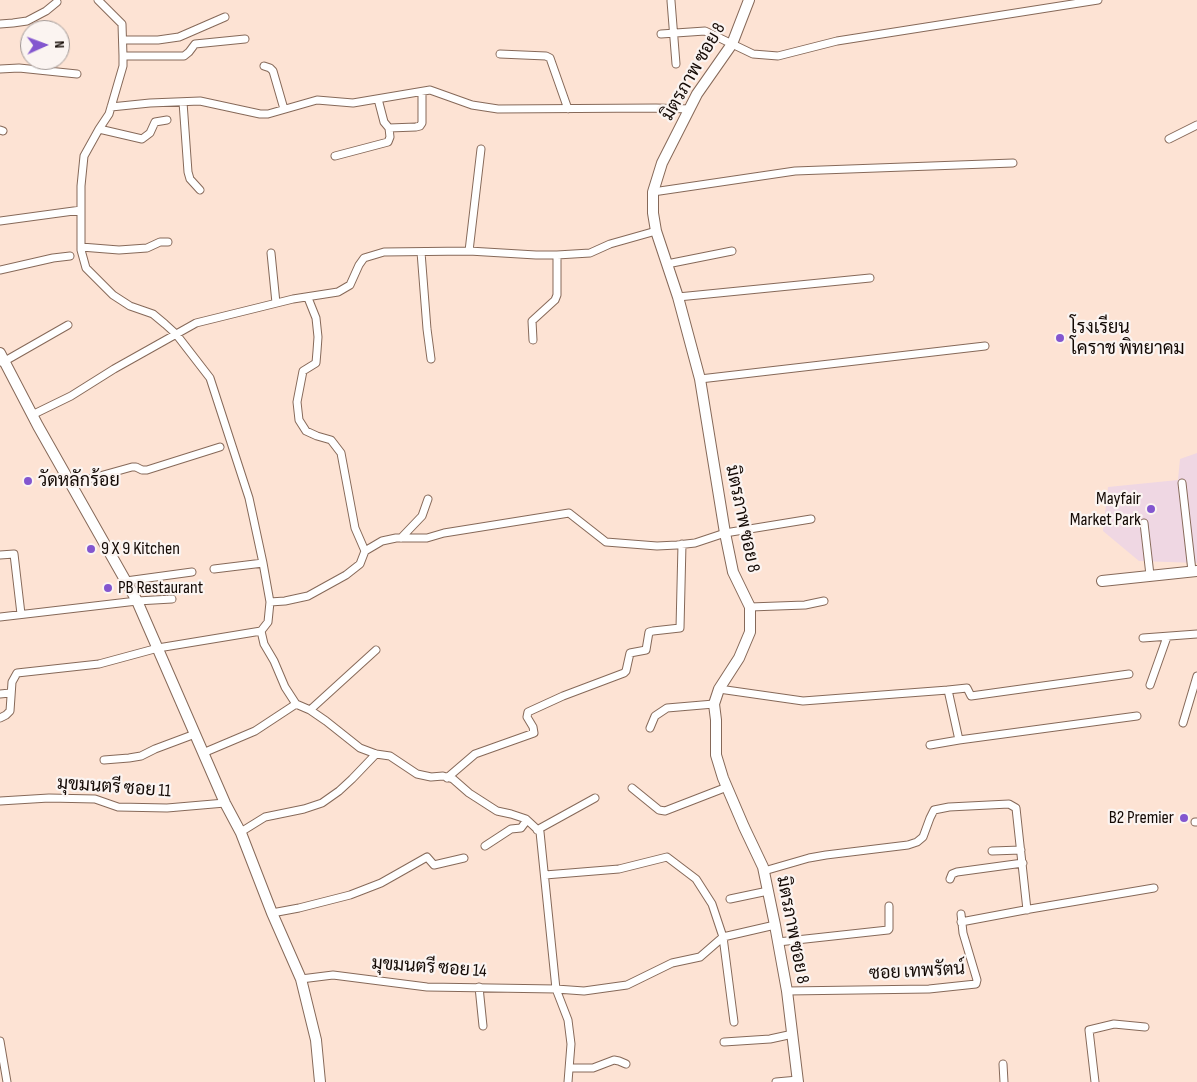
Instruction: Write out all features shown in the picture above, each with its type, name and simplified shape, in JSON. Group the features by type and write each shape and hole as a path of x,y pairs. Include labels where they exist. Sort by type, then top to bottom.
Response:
{"street":[{"path":"98,0 122,24 124,40 123,66 109,114 84,156 81,250 86,268 113,295 130,306 153,314 176,334 210,378 249,498 263,563 270,602 268,622 262,631 264,644 274,661 285,687 296,704 326,720 360,748 376,754 390,756 417,774 453,779 470,793 498,811 527,820 540,832 556,989 568,1020 571,1044 568,1082"},
{"name":"มิตรภาพ ซอย 8","path":"749,0 732,44 697,94 662,163 652,192 656,231 678,297 700,378 733,572 750,607 750,632 739,658 719,690 714,704 716,755 744,827 763,867 787,991 798,1081"},
{"path":"661,34 705,31 753,54 778,56 837,41 1098,0"},
{"path":"671,1 676,64"},
{"path":"0,24 27,21 46,11 57,2"},
{"path":"124,40 158,40 178,37 225,17"},
{"path":"123,56 184,56 195,44 245,39"},
{"path":"500,54 546,56 550,58 568,109"},
{"path":"264,66 273,71 284,109"},
{"path":"0,69 12,68 77,74"},
{"path":"111,107 200,101 260,114 268,114 317,100 353,103 430,90 472,105 498,109 690,109"},
{"path":"389,128 420,126 422,123 422,92"},
{"path":"335,156 388,142 390,137 389,128 384,122 378,99"},
{"path":"183,102 188,172 190,179 200,190"},
{"path":"99,129 142,139 150,133 155,122 167,120"},
{"path":"1169,139 1197,125"},
{"path":"469,251 482,149"},
{"path":"652,192 795,171 1013,163"},
{"path":"0,221 81,210"},
{"path":"32,415 71,396 114,369 196,323 276,303 338,292 350,286 364,258 384,252 469,251 557,256 590,252 610,244 656,231"},
{"path":"81,247 119,250 147,248 160,242 168,242"},
{"path":"667,264 732,251"},
{"path":"421,252 431,358"},
{"path":"271,253 276,303"},
{"path":"0,270 70,256"},
{"path":"533,340 532,322 555,300 557,295 557,256"},
{"path":"678,297 870,278"},
{"path":"308,298 316,318 318,351 316,363 303,371 297,402 299,420 306,430 331,440 341,453 355,528 365,551"},
{"path":"68,325 2,359 137,601 225,803 241,833 272,913 301,979 316,1040 320,1082"},
{"path":"700,378 985,346"},
{"path":"71,484 132,467 147,470 220,447"},
{"path":"1102,582 1194,571 1182,483"},
{"path":"400,538 422,516 428,499"},
{"path":"270,602 308,596 346,575 360,564 365,551 382,541 396,538 427,538 444,533 569,513 606,542 657,546 695,543 725,533 811,519"},
{"path":"1144,523 1150,575"},
{"path":"447,778 475,754 534,733 527,717 528,712 563,696 624,673 630,653 646,650 649,632 680,628 682,544"},
{"path":"0,555 14,554 21,614"},
{"path":"214,569 263,563"},
{"path":"126,581 192,572"},
{"path":"0,616 172,599"},
{"path":"750,607 806,605 824,601"},
{"path":"0,718 6,716 10,711 12,682 18,673 99,664 158,648 262,631"},
{"path":"1143,638 1197,634"},
{"path":"1150,685 1167,637"},
{"path":"310,710 376,650"},
{"path":"719,690 804,701 967,688 971,696 1129,674"},
{"path":"1183,723 1197,676"},
{"path":"948,690 959,740"},
{"path":"0,694 10,693"},
{"path":"203,753 255,731 296,704"},
{"path":"650,728 656,716 667,708 714,704"},
{"path":"930,745 1137,716"},
{"path":"104,760 141,756 195,734"},
{"path":"241,833 264,817 322,803 339,791 376,754"},
{"path":"632,788 659,810 664,811 728,787"},
{"path":"537,830 595,798"},
{"name":"มุขมนตรี ซอย 11","path":"0,800 95,799 118,807 167,808 225,803"},
{"path":"764,871 810,858 908,845 917,842 923,837 934,810 949,807 1009,804 1016,808 1027,910"},
{"path":"485,846 511,829 521,828 527,820"},
{"path":"992,851 1021,850"},
{"path":"545,875 619,869 667,857 696,879 712,904 723,937 734,1022"},
{"path":"272,913 350,895 381,883 427,858 434,865 464,858"},
{"path":"950,879 952,874 957,872 1022,863"},
{"path":"961,922 1154,888"},
{"path":"730,899 768,891"},
{"path":"778,942 888,930 890,929 889,906"},
{"name":"ซอย เทพรัตน์","path":"787,991 929,989 976,984 965,942 961,914"},
{"path":"723,937 775,925"},
{"name":"มุขมนตรี ซอย 14","path":"301,979 333,975 426,987 584,991 627,985 672,963 700,958 723,937"},
{"path":"479,987 483,1026"},
{"path":"1095,1082 1089,1030 1114,1024 1145,1027"},
{"path":"724,1042 770,1039 793,1034"},
{"path":"0,1041 7,1082"},
{"path":"570,1068 593,1068 614,1060 620,1060 626,1064"},
{"path":"1003,1064 1004,1082"},
{"path":"776,1082 798,1081"}],"shaded area":[{"name":"Mayfair Market Park","path":"1197,453 1197,563 1139,561 1103,531 1108,487 1178,480 1180,459"}],"place":[{"name":"โรงเรียน โคราช พิทยาคม","path":"1060,338"},
{"name":"วัดหลักร้อย","path":"28,481"},
{"name":"Mayfair Market Park","path":"1151,509"},
{"name":"9 X 9 Kitchen","path":"91,549"},
{"name":"PB Restaurant","path":"108,588"},
{"name":"B2 Premier","path":"1184,818"}]}
